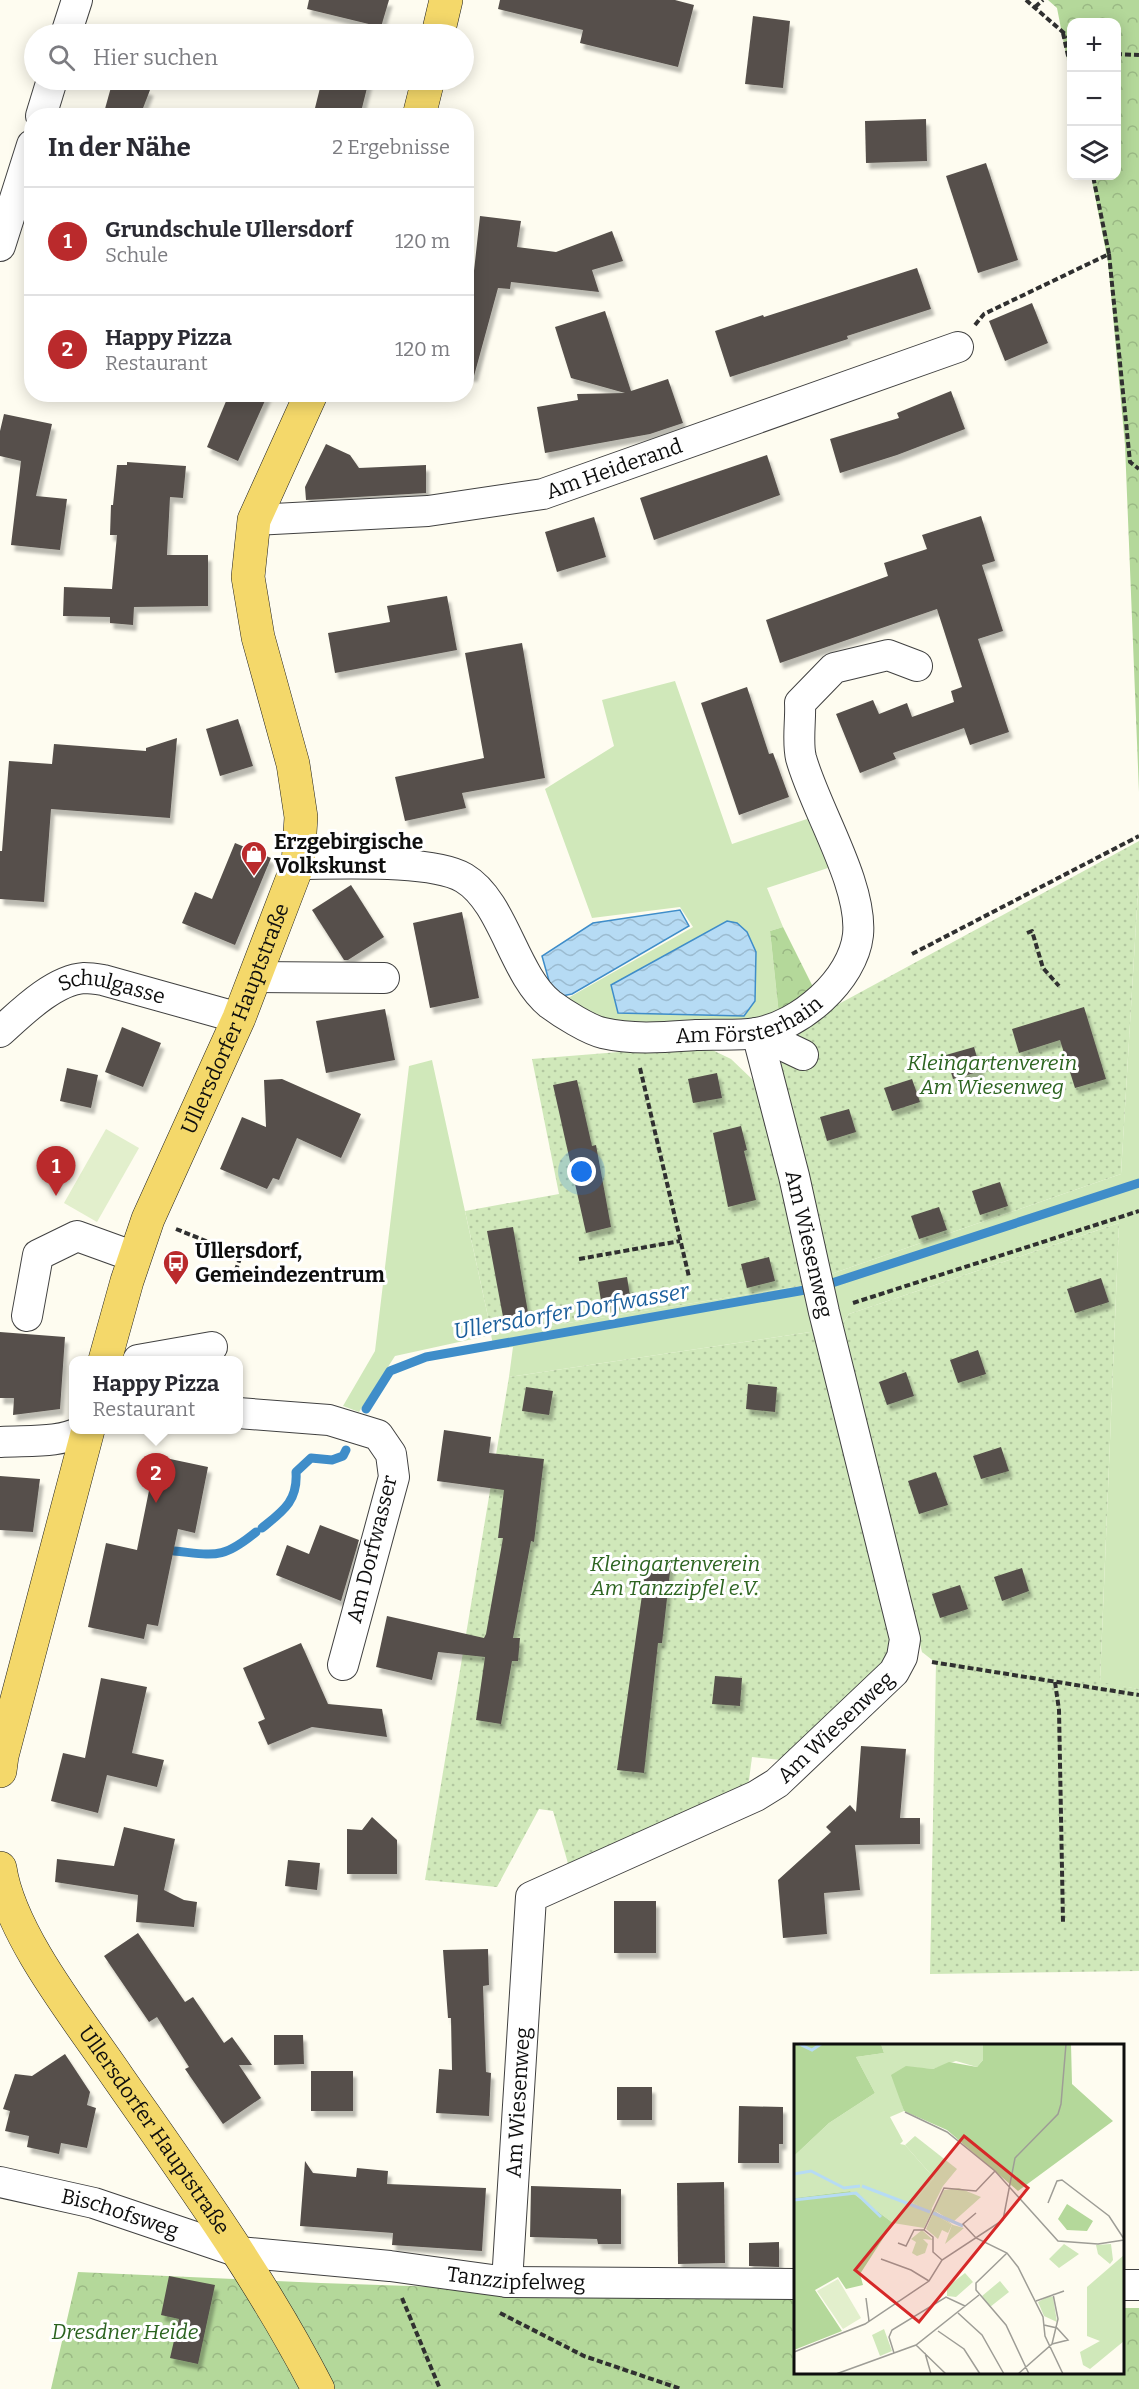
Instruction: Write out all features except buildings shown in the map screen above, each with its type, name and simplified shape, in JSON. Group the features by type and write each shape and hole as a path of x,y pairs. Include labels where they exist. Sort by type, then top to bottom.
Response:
{"main road":[{"path":"440,24 446,0"},
{"path":"421,108 426,90"},
{"name":"Ullersdorfer Hauptstraße","path":"106,1356 148,1219 239,1018 298,864 301,817 293,764 258,637 248,577 254,520 307,402"},
{"path":"0,1771 85,1434"},
{"name":"Ullersdorfer Hauptstraße","path":"0,1868 3,1889 27,1941 239,2252 294,2343 318,2389"}],"street":[{"path":"69,24 77,0"},
{"path":"43,108 49,90"},
{"path":"0,246 24,170"},
{"name":"Am Heiderand","path":"254,520 428,511 543,494 958,346"},
{"name":"Am Försterhain","path":"298,864 440,869 465,878 483,896 534,986 549,1003 601,1033 633,1036 757,1033 780,1025 808,1010 823,998 846,968 858,939 859,923 853,894 801,757 800,703 834,668 888,655 917,666"},
{"path":"254,977 384,978"},
{"name":"Schulgasse","path":"0,1032 29,1006 59,986 83,978 103,980 239,1018"},
{"path":"757,1033 803,1055"},
{"name":"Am Wiesenweg","path":"507,2282 531,1897 756,1796 777,1783 894,1672 903,1657 905,1639 824,1312 794,1176 757,1033"},
{"path":"27,1316 38,1255 77,1236 135,1257"},
{"path":"161,1356 212,1347"},
{"name":"Am Dorfwasser","path":"243,1413 329,1420 378,1435 391,1454 394,1477 343,1665"},
{"path":"0,1442 57,1439 77,1434"},
{"name":"Bischofsweg","path":"0,2182 94,2203 239,2252"},
{"name":"Tanzzipfelweg","path":"239,2252 390,2266 507,2282 794,2283"}],"path":[{"path":"1026,0 1067,36"},
{"path":"1035,7 1043,0"},
{"path":"1063,33 1071,72"},
{"path":"1121,54 1139,56"},
{"path":"1094,180 1109,254 1130,462 1139,469"},
{"path":"958,346 984,314 1109,254"},
{"path":"912,954 1139,836"},
{"path":"1027,933 1032,931 1043,968 1059,986"},
{"path":"633,1036 689,1277"},
{"path":"824,1312 1139,1211"},
{"path":"148,1219 241,1255 234,1276"},
{"path":"579,1259 680,1241"},
{"path":"903,1657 1139,1695"},
{"path":"1055,1682 1059,1710 1064,1922"},
{"path":"390,2266 440,2389"},
{"path":"474,2277 496,2312 584,2356 681,2389"}],"green space":[{"path":"1048,0 1139,0 1139,792 1125,445 1108,262 1092,180 1121,180 1121,18 1067,18 1067,59 1057,8"},
{"path":"675,681 732,844 816,816 834,866 767,888 783,927 770,931 779,1015 756,1020 667,1025 607,1021 589,1014 568,998 693,927 680,907 592,918 545,789 614,746 602,700"},
{"name":"Kleingartenverein Am Wiesenweg","path":"1139,841 1121,1174 831,1274 775,1052 789,1031"},
{"path":"1139,874 1139,1689 1100,1683 1119,1223 849,1314 841,1326 831,1274 1121,1174"},
{"path":"783,927 814,989 779,1015 770,931"},
{"path":"706,1047 731,1059 753,1080 780,1176 806,1285 492,1335 465,1211 559,1194 532,1059"},
{"path":"432,1060 492,1335 806,1285 817,1331 509,1377 513,1347 494,1349 491,1335 395,1356 359,1412 343,1406 375,1351 409,1066"},
{"path":"106,1129 139,1148 97,1222 64,1203"},
{"path":"1119,1223 1100,1682 1139,1689 1139,1971 930,1974 936,1663 922,1652 841,1326 849,1314"},
{"name":"Kleingartenverein Am Tanzzipfel e.V.","path":"817,1331 892,1639 887,1659 781,1760 752,1757 748,1788 569,1867 553,1811 539,1809 497,1887 425,1880 509,1377"},
{"name":"Dresdner Heide","path":"78,2272 321,2283 794,2299 794,2374 1124,2374 1124,2308 1139,2308 1139,2389 51,2389"}],"water":[{"path":"680,910 689,926 572,994 562,996 551,988 542,956 593,923"},
{"path":"727,921 737,923 747,932 756,952 755,1001 744,1016 618,1013 611,985"}],"waterway":[{"name":"Ullersdorfer Dorfwasser","path":"832,1283 1139,1183"},
{"name":"Ullersdorfer Dorfwasser","path":"366,1409 390,1371 426,1357 805,1290"},
{"name":"Ullersdorfer Dorfwasser","path":"262,1528 288,1504 294,1491 296,1472 311,1458 332,1460 343,1456 346,1450"},
{"name":"Ullersdorfer Dorfwasser","path":"174,1551 218,1554 235,1547 256,1532"}],"place":[{"name":"Erzgebirgische Volkskunst","path":"254,877"},
{"name":"Grundschule Ullersdorf","path":"56,1196"},
{"name":"Ullersdorf, Gemeindezentrum","path":"176,1286"},
{"name":"Happy Pizza","path":"156,1503"}]}
